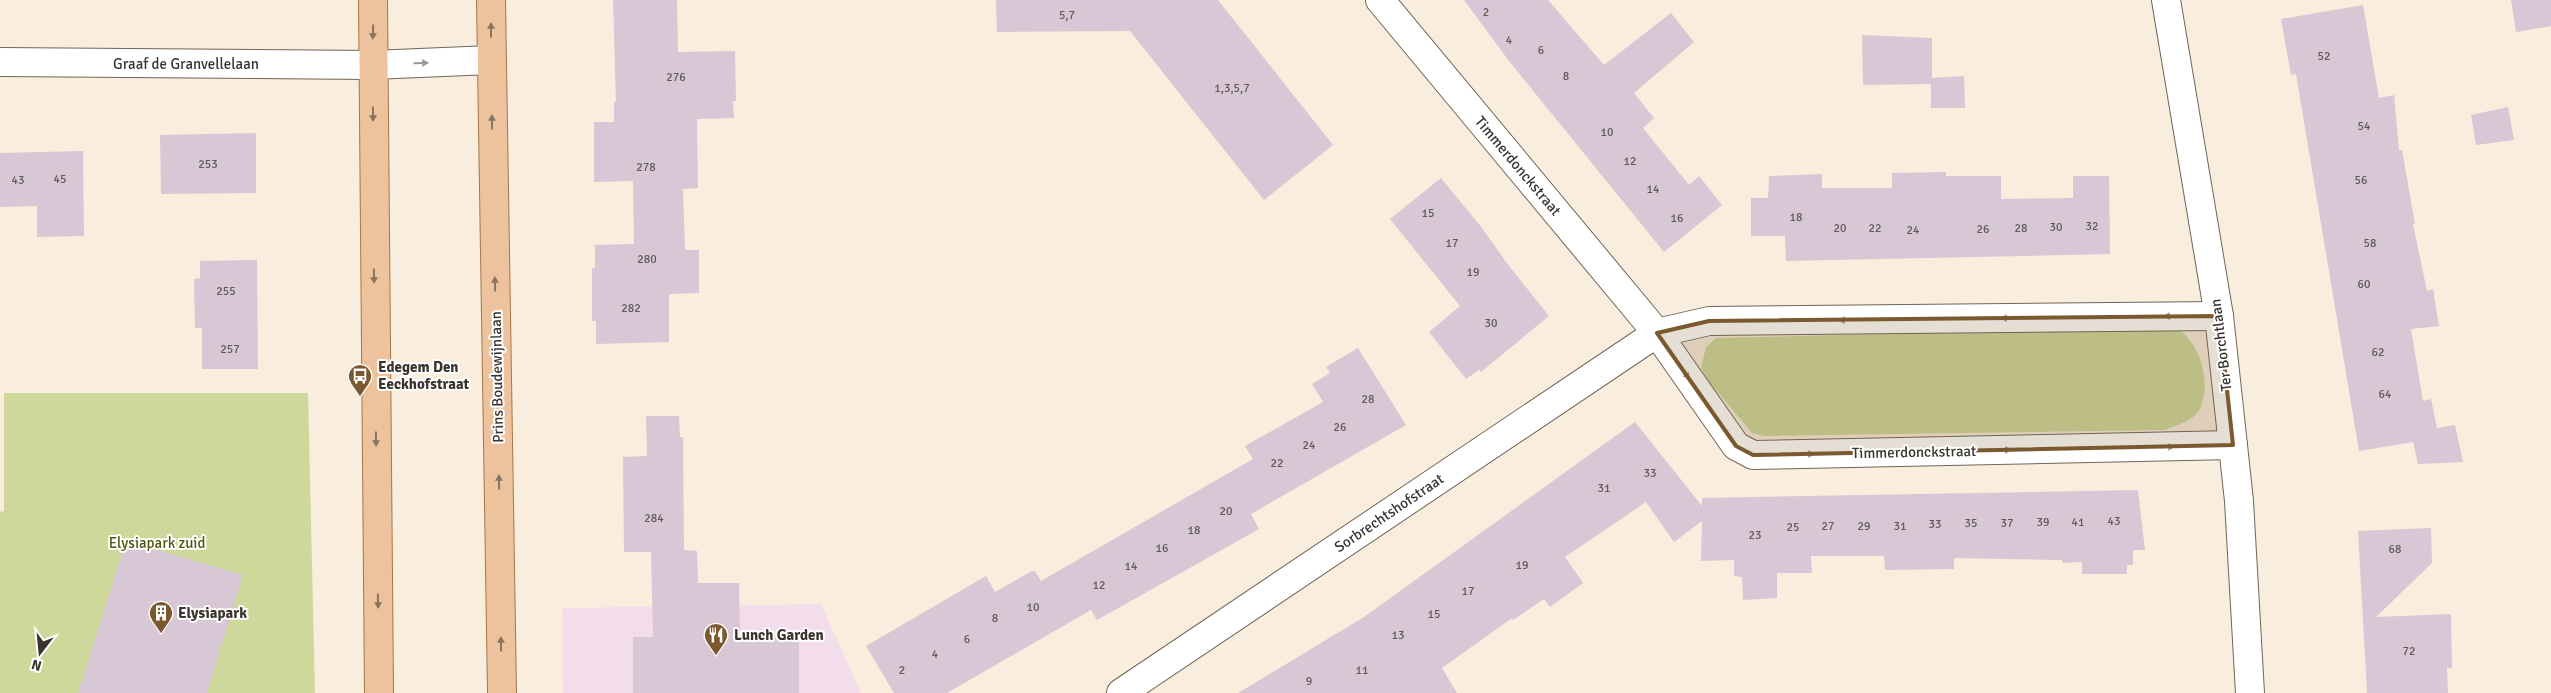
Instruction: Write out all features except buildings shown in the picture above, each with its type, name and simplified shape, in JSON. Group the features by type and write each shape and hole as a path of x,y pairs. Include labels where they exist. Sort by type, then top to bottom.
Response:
{"main road":[{"path":"373,0 372,65 379,693"},
{"name":"Prins Boudewijnlaan","path":"491,0 502,693"}],"street":[{"name":"Timmerdonckstraat","path":"1380,0 1657,333 1736,446 1753,455 2232,446"},
{"name":"Ter Borchtlaan","path":"2166,0 2219,316 2248,626 2250,693"},
{"path":"372,65 491,60"},
{"name":"Graaf de Granvellelaan","path":"0,62 372,65"},
{"path":"1657,333 1709,321 2219,316"},
{"name":"Sorbrechtshofstraat","path":"1121,693 1657,333"}],"highlighted area":[{"path":"2219,316 2233,445 1753,455 1736,446 1657,333 1709,321"}],"shaded area":[{"path":"821,604 861,693 563,693 562,608"}],"green space":[{"path":"2165,327 2183,333 2190,340 2200,360 2205,382 2202,403 2198,412 2187,421 2164,430 1765,436 1752,433 1709,382 1701,368 1706,347 1716,338"},
{"name":"Elysiapark zuid","path":"4,393 308,393 315,693 0,693 0,512 4,511"}],"place":[{"name":"Edegem Den Eeckhofstraat","path":"360,397"},
{"name":"Elysiapark","path":"161,634"},
{"name":"Lunch Garden","path":"716,656"}]}
